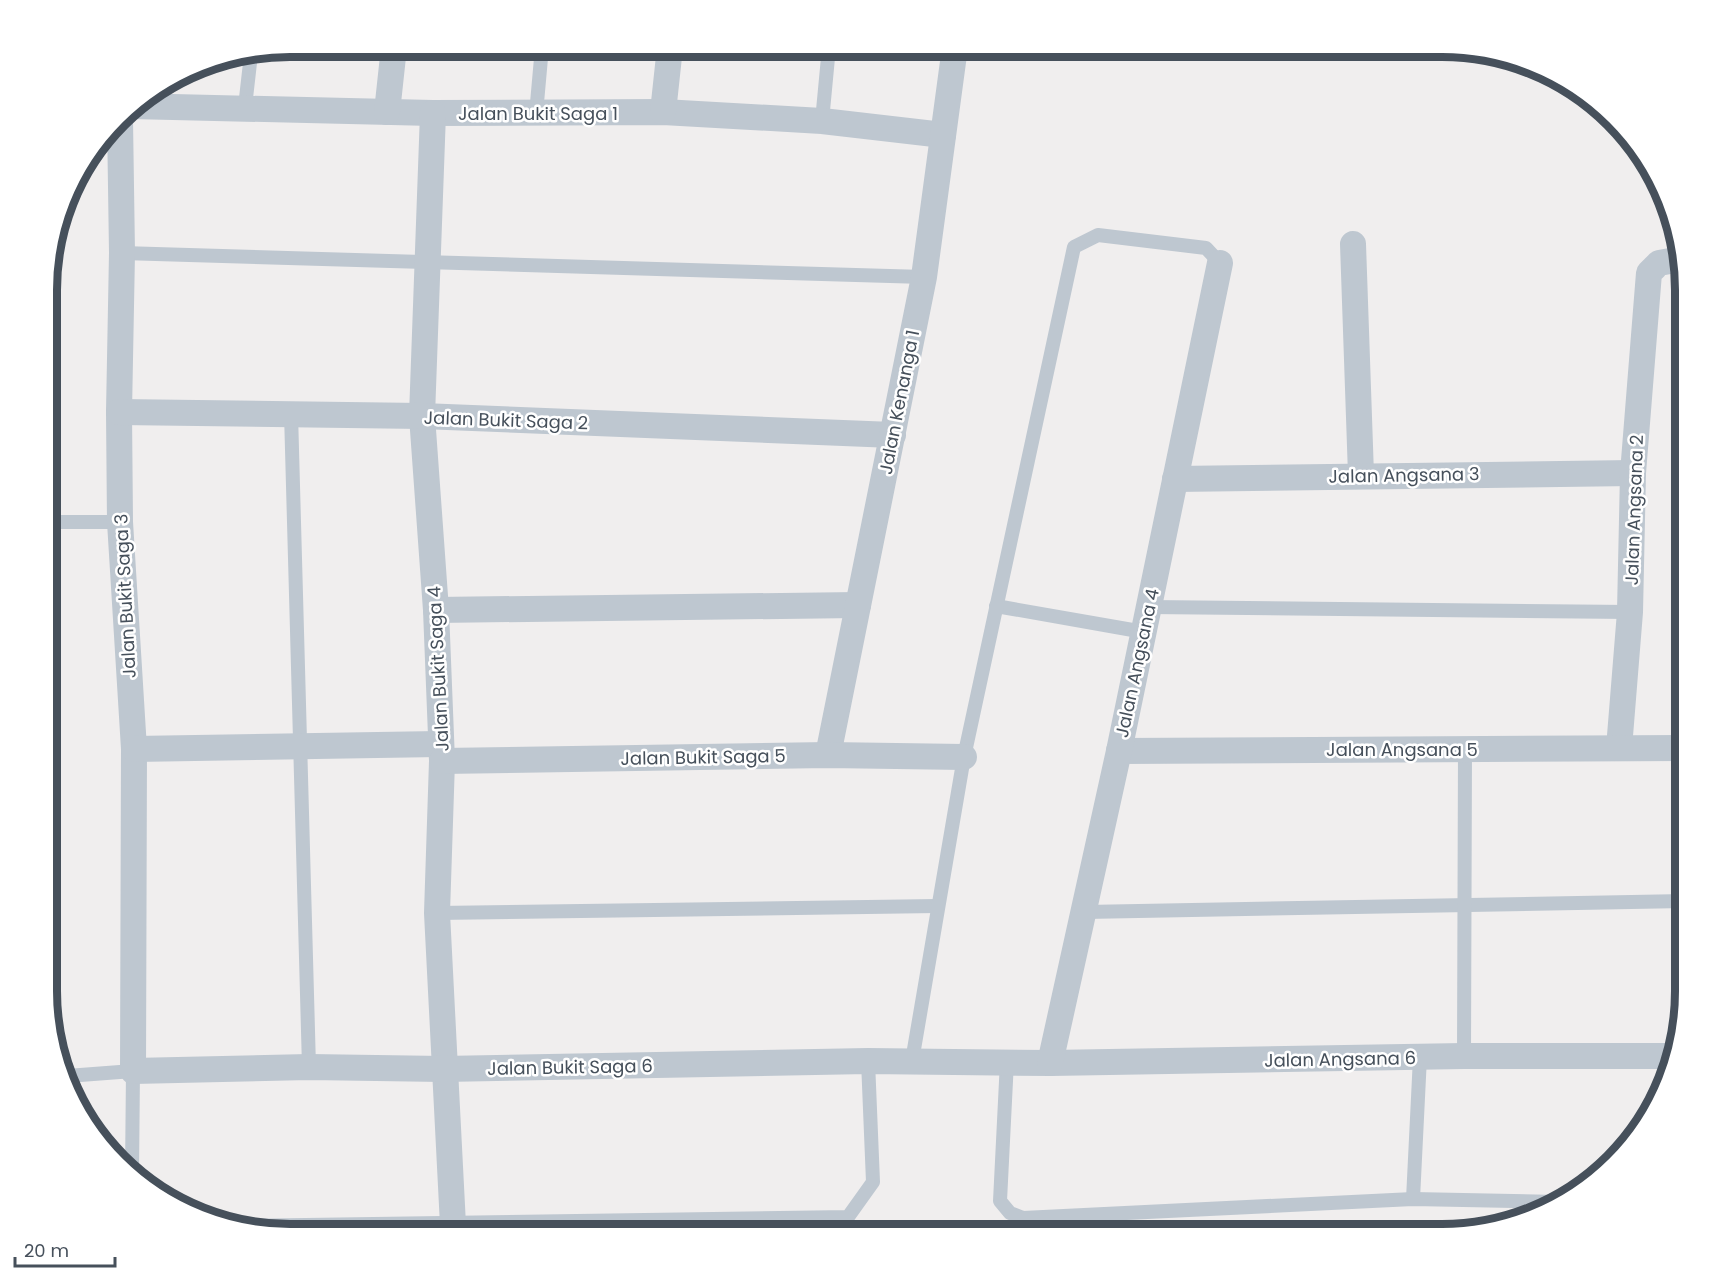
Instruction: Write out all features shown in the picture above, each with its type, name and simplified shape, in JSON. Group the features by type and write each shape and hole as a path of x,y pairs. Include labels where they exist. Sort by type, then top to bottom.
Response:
{"street":[{"path":"387,112 393,57"},
{"path":"663,112 669,57"},
{"name":"Jalan Kenanga 1","path":"828,755 924,277 953,57"},
{"name":"Jalan Bukit Saga 1","path":"147,106 433,113 663,112 822,121 943,135"},
{"name":"Jalan Bukit Saga 4","path":"433,113 422,416 436,610 441,752 437,913 443,1069 453,1224"},
{"name":"Jalan Bukit Saga 3","path":"120,131 122,253 119,412 120,522 134,749 133,1071"},
{"path":"1353,244 1361,475"},
{"name":"Jalan Angsana 2","path":"1619,748 1630,612 1634,473 1649,273 1659,263 1673,260"},
{"name":"Jalan Angsana 4","path":"1050,1063 1085,912 1220,262"},
{"name":"Jalan Bukit Saga 2","path":"119,412 422,416 892,435"},
{"name":"Jalan Angsana 3","path":"1175,479 1634,473"},
{"path":"436,610 858,604"},
{"name":"Jalan Bukit Saga 5","path":"134,749 300,747 441,752 964,757"},
{"name":"Jalan Angsana 5","path":"1119,751 1675,748"},
{"name":"Jalan Angsana 6","path":"1006,1061 1050,1063 1464,1056 1666,1056"},
{"name":"Jalan Bukit Saga 6","path":"133,1071 309,1067 443,1069 868,1061 1006,1061"}],"lane":[{"path":"536,114 541,57"},
{"path":"822,121 828,57"},
{"path":"245,107 250,60"},
{"path":"912,1061 964,757 1074,246 1098,235 1206,248 1220,262"},
{"path":"122,253 429,260 924,277"},
{"path":"291,413 309,1067"},
{"path":"57,522 120,522"},
{"path":"996,606 1146,620 1630,612"},
{"path":"1464,1056 1465,749"},
{"path":"1085,912 1675,901"},
{"path":"437,913 937,906"},
{"path":"1413,1199 1420,1058"},
{"path":"502,1224 848,1217 873,1182 868,1061"},
{"path":"1006,1061 1000,1201 1010,1213 1023,1218 1413,1199 1541,1202"},
{"path":"73,1076 133,1071 132,1162"}]}
